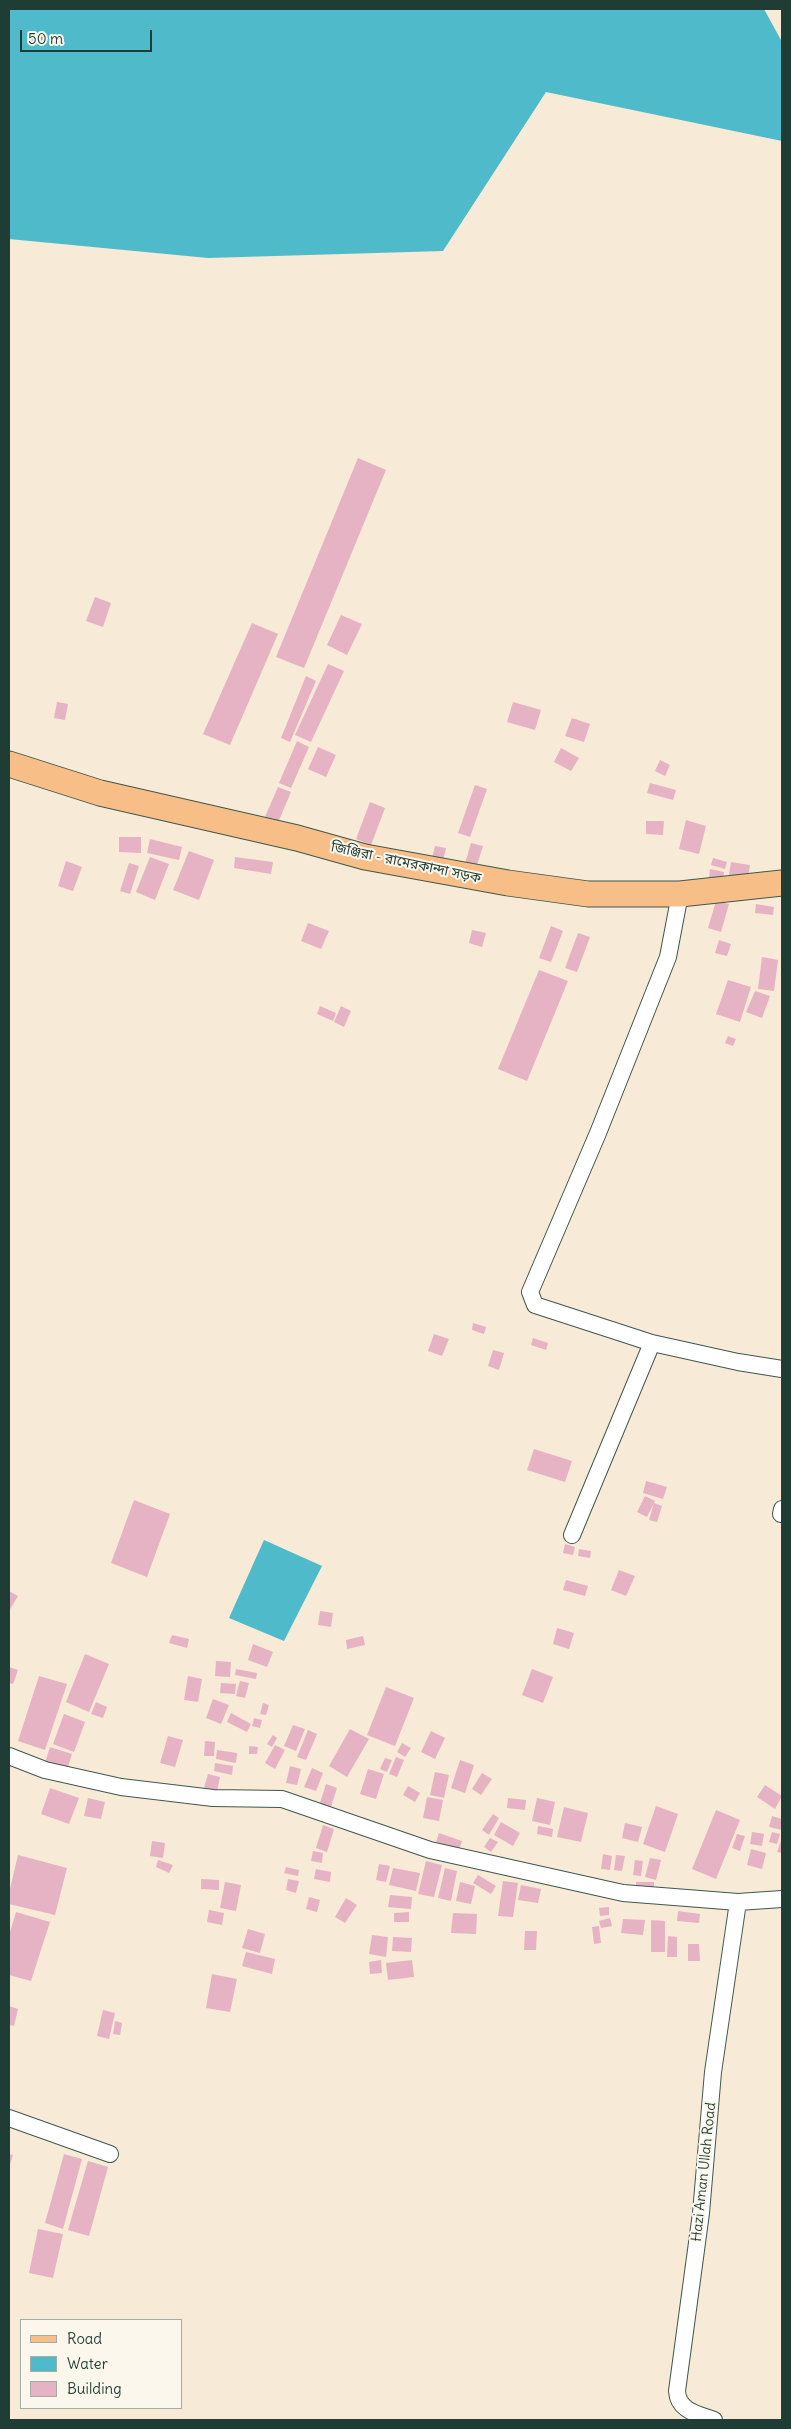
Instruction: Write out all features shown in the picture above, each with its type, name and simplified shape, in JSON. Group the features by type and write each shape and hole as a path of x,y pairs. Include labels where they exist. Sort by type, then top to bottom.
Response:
{"main road":[{"name":"জিঞ্জিরা - রামেরকান্দা সড়ক","path":"9,764 100,793 297,838 365,857 508,883 588,894 680,894 782,883"}],"street":[{"path":"680,894 668,957 598,1133 530,1292 535,1305 652,1343 738,1362 782,1369"},
{"path":"572,1535 652,1343"},
{"path":"9,1756 45,1770 120,1787 213,1798 282,1799 430,1850 623,1892 738,1902 782,1899"},
{"name":"Hazi Aman Ullah Road","path":"714,2420 683,2407 678,2401 677,2391 701,2213 713,2072 738,1902"},
{"path":"9,2118 110,2154"}],"water":[{"path":"9,9 764,9 782,42 782,141 546,92 443,251 208,258 9,239"},
{"path":"264,1540 322,1566 284,1641 229,1618"}],"building":[{"path":"358,458 386,470 304,668 276,657"},
{"path":"95,597 111,603 103,627 86,621"},
{"path":"341,615 362,624 347,655 327,645"},
{"path":"252,623 278,634 230,745 203,734"},
{"path":"328,664 344,671 311,742 295,735"},
{"path":"306,676 316,681 290,742 281,738"},
{"path":"57,702 68,704 65,720 54,718"},
{"path":"513,702 541,710 535,730 507,722"},
{"path":"572,718 590,724 584,742 565,736"},
{"path":"297,741 309,747 291,788 279,783"},
{"path":"318,747 336,755 326,777 308,769"},
{"path":"561,748 579,758 571,771 554,762"},
{"path":"660,760 670,765 665,776 655,771"},
{"path":"650,783 676,790 673,800 647,793"},
{"path":"475,785 487,789 470,837 458,833"},
{"path":"278,787 291,792 277,825 264,819"},
{"path":"370,802 385,808 371,845 356,839"},
{"path":"686,820 706,826 699,854 679,849"},
{"path":"646,821 664,821 663,835 646,834"},
{"path":"119,837 141,837 141,853 119,852"},
{"path":"150,839 182,847 179,860 147,853"},
{"path":"471,843 483,846 475,871 464,867"},
{"path":"435,846 446,848 442,865 431,862"},
{"path":"189,851 214,860 199,900 173,890"},
{"path":"150,857 169,864 155,900 136,892"},
{"path":"235,857 273,862 271,874 234,868"},
{"path":"713,858 727,862 725,869 711,865"},
{"path":"66,861 82,867 73,891 58,886"},
{"path":"731,862 750,865 747,884 728,881"},
{"path":"129,863 139,866 130,894 120,891"},
{"path":"710,869 724,872 723,880 709,877"},
{"path":"716,901 729,904 721,932 708,928"},
{"path":"756,904 774,907 773,915 755,913"},
{"path":"308,923 329,931 321,949 301,941"},
{"path":"551,926 563,931 551,962 539,958"},
{"path":"472,930 486,933 482,947 469,943"},
{"path":"578,933 590,937 577,972 565,968"},
{"path":"719,940 731,944 727,956 715,953"},
{"path":"762,957 778,960 774,991 758,989"},
{"path":"539,970 568,981 527,1081 498,1069"},
{"path":"728,980 751,987 740,1022 716,1014"},
{"path":"755,991 770,996 762,1018 746,1012"},
{"path":"320,1006 336,1013 333,1021 317,1014"},
{"path":"341,1006 351,1011 344,1027 334,1022"},
{"path":"728,1036 736,1039 733,1046 725,1043"},
{"path":"473,1323 486,1327 484,1334 472,1330"},
{"path":"434,1334 449,1339 442,1356 428,1351"},
{"path":"533,1338 548,1343 546,1350 531,1345"},
{"path":"493,1350 504,1353 499,1370 488,1366"},
{"path":"534,1449 572,1461 565,1482 527,1470"},
{"path":"646,1481 667,1487 663,1499 643,1493"},
{"path":"645,1496 655,1501 647,1517 637,1512"},
{"path":"134,1500 170,1514 147,1577 111,1563"},
{"path":"654,1503 662,1506 657,1522 649,1520"},
{"path":"565,1544 575,1547 573,1555 563,1553"},
{"path":"579,1549 591,1551 590,1558 578,1556"},
{"path":"619,1570 635,1576 626,1596 611,1590"},
{"path":"566,1580 588,1586 585,1596 563,1590"},
{"path":"9,1591 18,1596 9,1611"},
{"path":"320,1611 333,1613 331,1627 318,1625"},
{"path":"557,1628 574,1633 569,1649 553,1644"},
{"path":"172,1635 189,1639 187,1648 169,1643"},
{"path":"363,1636 365,1645 347,1649 346,1640"},
{"path":"253,1644 273,1652 267,1667 248,1660"},
{"path":"85,1654 109,1664 89,1712 66,1702"},
{"path":"216,1661 231,1662 230,1677 215,1676"},
{"path":"9,1667 18,1670 13,1684 9,1683"},
{"path":"236,1669 257,1673 256,1679 235,1675"},
{"path":"532,1669 553,1677 543,1703 522,1695"},
{"path":"39,1676 67,1684 45,1750 18,1741"},
{"path":"188,1676 202,1679 198,1702 184,1700"},
{"path":"240,1681 249,1683 245,1698 236,1696"},
{"path":"221,1683 236,1684 235,1694 220,1693"},
{"path":"386,1687 414,1698 395,1746 367,1735"},
{"path":"213,1699 229,1705 221,1724 206,1718"},
{"path":"96,1702 107,1707 103,1718 91,1714"},
{"path":"263,1703 269,1705 266,1715 260,1714"},
{"path":"231,1713 251,1724 247,1732 227,1722"},
{"path":"64,1714 85,1722 74,1752 53,1744"},
{"path":"254,1718 262,1720 260,1728 252,1726"},
{"path":"293,1725 305,1729 296,1751 284,1746"},
{"path":"350,1729 369,1739 347,1777 329,1766"},
{"path":"308,1730 317,1734 306,1760 297,1757"},
{"path":"431,1731 445,1738 435,1759 421,1752"},
{"path":"273,1735 277,1738 272,1747 267,1744"},
{"path":"168,1736 183,1740 175,1767 160,1763"},
{"path":"205,1741 215,1742 214,1756 204,1756"},
{"path":"402,1743 411,1748 405,1757 397,1752"},
{"path":"275,1745 285,1750 275,1769 265,1763"},
{"path":"249,1746 258,1747 257,1754 249,1754"},
{"path":"50,1747 72,1754 66,1773 44,1766"},
{"path":"217,1750 237,1753 236,1763 216,1759"},
{"path":"396,1757 404,1760 397,1777 389,1774"},
{"path":"385,1758 392,1760 387,1772 380,1769"},
{"path":"460,1760 474,1765 465,1793 451,1788"},
{"path":"215,1763 233,1766 232,1775 214,1771"},
{"path":"290,1766 301,1769 297,1785 286,1783"},
{"path":"312,1768 323,1773 316,1791 304,1787"},
{"path":"368,1769 384,1774 376,1799 360,1794"},
{"path":"435,1772 449,1775 444,1798 430,1795"},
{"path":"482,1773 492,1779 481,1795 472,1789"},
{"path":"208,1774 220,1777 217,1791 204,1788"},
{"path":"326,1784 337,1788 330,1810 319,1806"},
{"path":"765,1785 782,1796 775,1809 757,1797"},
{"path":"408,1786 420,1793 415,1802 403,1795"},
{"path":"50,1788 79,1798 69,1824 41,1814"},
{"path":"427,1797 443,1800 439,1821 423,1818"},
{"path":"88,1798 105,1802 101,1819 84,1816"},
{"path":"508,1798 526,1800 525,1810 507,1808"},
{"path":"537,1798 555,1802 550,1825 532,1821"},
{"path":"656,1806 678,1814 665,1852 643,1844"},
{"path":"564,1807 588,1813 581,1842 557,1837"},
{"path":"716,1810 740,1820 716,1879 692,1869"},
{"path":"493,1814 499,1818 489,1835 482,1830"},
{"path":"772,1816 782,1819 782,1830 769,1827"},
{"path":"501,1822 520,1833 513,1846 494,1835"},
{"path":"625,1823 642,1827 638,1842 622,1838"},
{"path":"323,1825 334,1829 327,1852 316,1848"},
{"path":"538,1826 553,1829 552,1837 537,1834"},
{"path":"752,1832 764,1834 762,1846 750,1844"},
{"path":"772,1832 780,1834 777,1844 769,1842"},
{"path":"439,1833 462,1841 459,1850 436,1842"},
{"path":"737,1834 745,1836 740,1851 732,1848"},
{"path":"490,1838 498,1842 491,1852 484,1847"},
{"path":"782,1838 782,1853 777,1852"},
{"path":"152,1841 165,1843 163,1858 150,1856"},
{"path":"751,1849 766,1853 762,1869 747,1865"},
{"path":"313,1851 323,1853 322,1863 311,1861"},
{"path":"603,1854 612,1856 610,1870 601,1869"},
{"path":"18,1855 67,1868 55,1915 9,1904 9,1893"},
{"path":"616,1855 625,1856 622,1871 614,1870"},
{"path":"650,1858 661,1860 656,1880 645,1877"},
{"path":"158,1860 173,1865 169,1873 156,1867"},
{"path":"635,1860 643,1861 641,1876 633,1875"},
{"path":"426,1861 442,1865 434,1897 418,1894"},
{"path":"379,1864 390,1866 386,1882 376,1880"},
{"path":"286,1867 299,1870 298,1876 284,1873"},
{"path":"393,1868 420,1873 416,1891 389,1885"},
{"path":"445,1868 457,1871 451,1901 438,1898"},
{"path":"316,1869 331,1872 330,1882 314,1879"},
{"path":"478,1875 496,1886 491,1894 473,1883"},
{"path":"201,1879 219,1880 219,1890 201,1889"},
{"path":"288,1879 299,1881 296,1893 286,1890"},
{"path":"503,1881 518,1883 513,1917 498,1916"},
{"path":"225,1882 241,1885 236,1911 220,1908"},
{"path":"460,1882 475,1886 471,1904 456,1901"},
{"path":"636,1882 654,1882 654,1892 636,1892"},
{"path":"521,1885 541,1889 538,1903 518,1900"},
{"path":"390,1895 412,1897 411,1909 388,1907"},
{"path":"309,1897 320,1900 317,1912 306,1909"},
{"path":"346,1898 357,1905 345,1923 335,1917"},
{"path":"609,1907 609,1915 600,1916 599,1908"},
{"path":"209,1910 224,1913 222,1925 207,1922"},
{"path":"678,1911 700,1914 699,1923 677,1921"},
{"path":"16,1912 50,1922 31,1981 9,1975 9,1935"},
{"path":"409,1912 409,1922 394,1922 394,1913"},
{"path":"453,1913 477,1914 476,1934 451,1933"},
{"path":"610,1918 612,1926 601,1928 599,1921"},
{"path":"623,1919 645,1920 643,1935 621,1933"},
{"path":"651,1920 665,1921 665,1952 651,1952"},
{"path":"599,1926 601,1943 594,1944 592,1927"},
{"path":"248,1929 265,1934 260,1953 242,1948"},
{"path":"525,1931 537,1931 536,1950 524,1950"},
{"path":"372,1935 388,1937 386,1957 369,1954"},
{"path":"668,1936 677,1937 677,1957 667,1957"},
{"path":"393,1937 412,1938 411,1952 392,1951"},
{"path":"688,1944 699,1944 700,1961 688,1961"},
{"path":"246,1952 275,1959 272,1974 242,1966"},
{"path":"381,1960 382,1973 370,1974 369,1962"},
{"path":"412,1960 414,1977 388,1980 386,1963"},
{"path":"212,1974 237,1979 230,2012 206,2008"},
{"path":"9,2006 18,2009 14,2026 9,2025"},
{"path":"103,2010 115,2013 109,2039 97,2036"},
{"path":"115,2021 122,2023 120,2035 113,2034"},
{"path":"9,2154 13,2155 9,2167"},
{"path":"64,2154 82,2159 63,2229 45,2223"},
{"path":"88,2161 108,2167 89,2236 68,2230"},
{"path":"38,2229 63,2234 53,2278 29,2273"}]}
